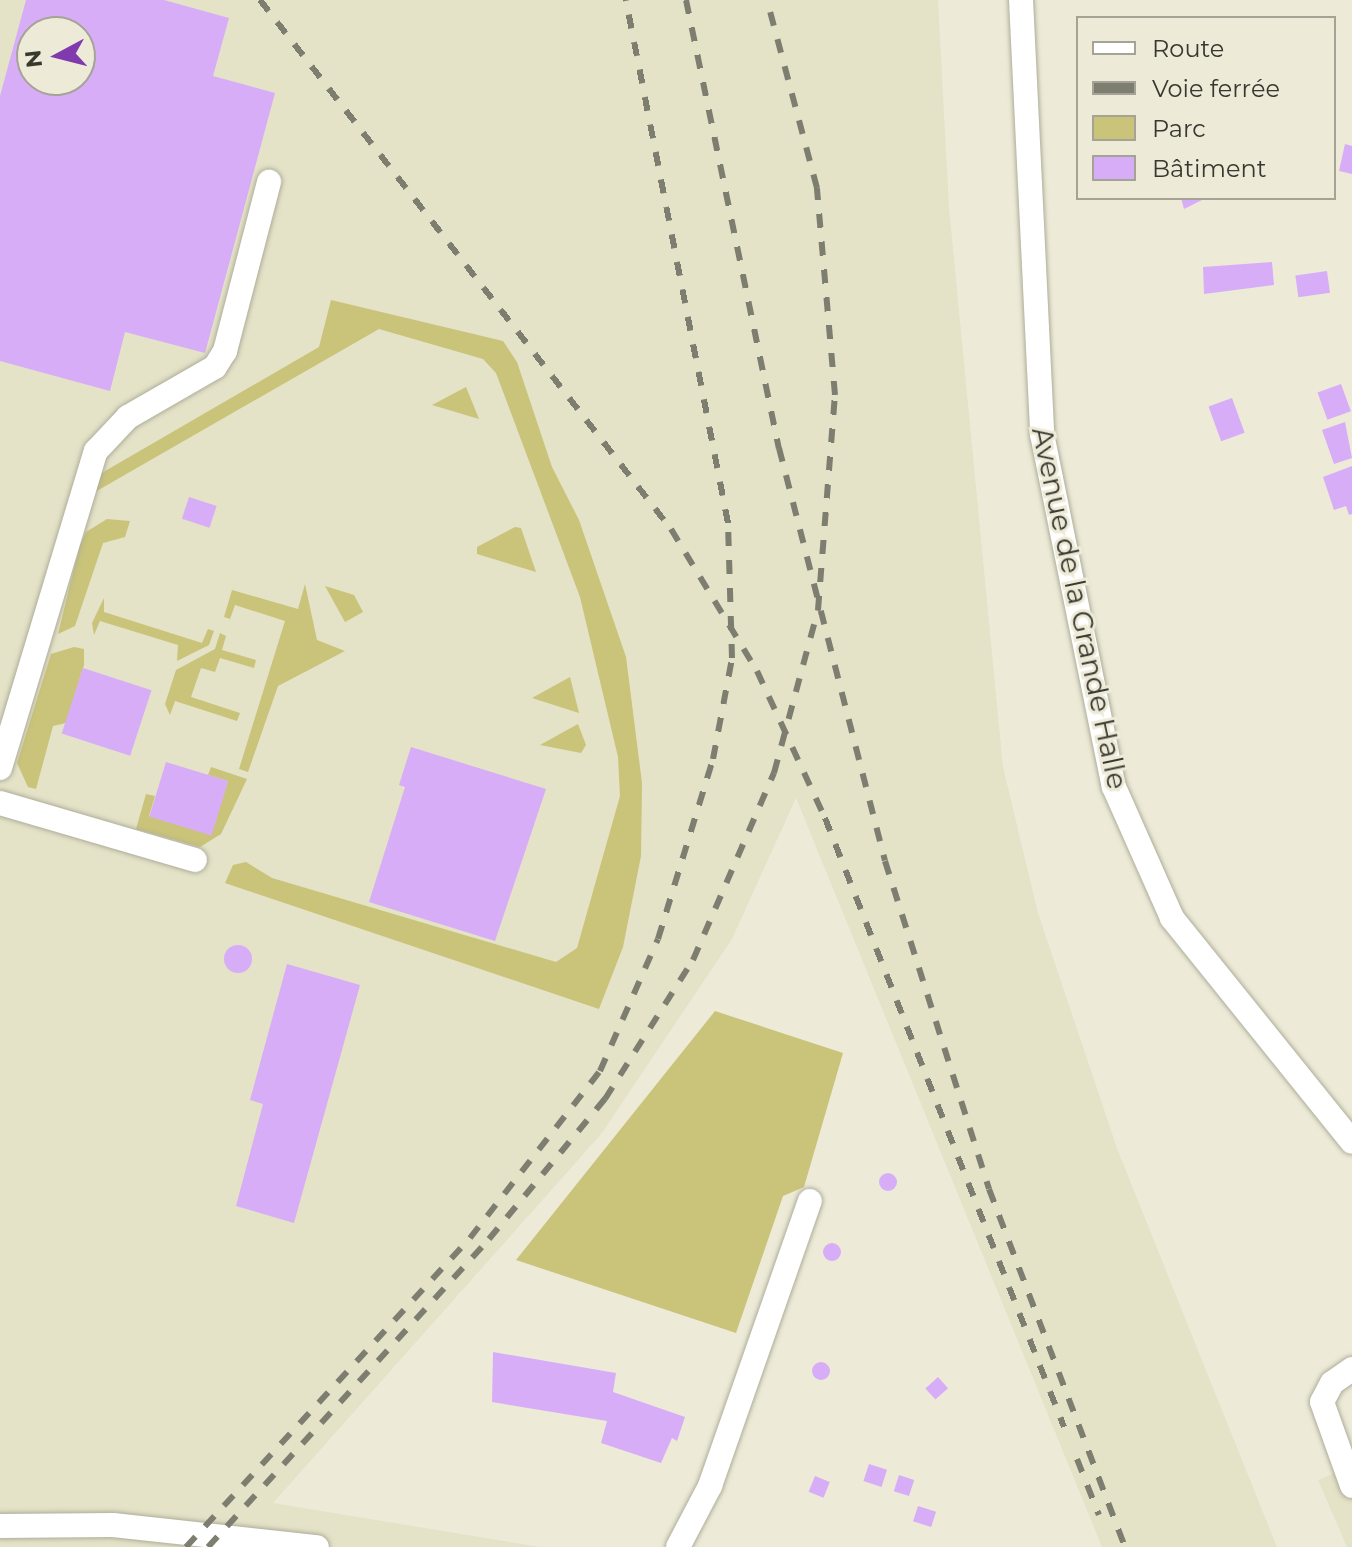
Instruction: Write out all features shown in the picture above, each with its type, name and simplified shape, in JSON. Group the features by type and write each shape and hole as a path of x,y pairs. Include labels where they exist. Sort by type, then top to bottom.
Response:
{"street":[{"name":"Avenue de la Grande Halle","path":"1021,0 1042,434 1114,787 1172,918 1352,1142"},
{"path":"0,768 96,451 128,417 215,367 225,351 269,182"},
{"path":"0,803 195,860"},
{"path":"678,1547 710,1486 810,1201"},
{"path":"1352,1369 1332,1383 1322,1402 1352,1486"},
{"path":"0,1526 113,1525 317,1547"}],"shaded area":[{"path":"0,0 938,0 949,207 1003,767 1038,913 1118,1151 1277,1547 1102,1547 796,798 732,939 602,1133 273,1503 540,1547 0,1547"},
{"path":"1352,1466 1352,1547 1347,1547 1318,1480"}],"green space":[{"path":"331,300 503,341 517,362 552,467 579,520 626,657 642,783 641,856 623,947 599,1009 225,883 233,865 246,862 272,878 556,962 577,948 620,796 618,757 580,597 496,373 483,359 379,329 95,492 100,474 319,347"},
{"path":"466,387 479,419 432,405"},
{"path":"107,519 130,521 125,537 103,543 75,626 58,634 79,548 86,532"},
{"path":"515,527 521,528 536,572 477,554 477,547"},
{"path":"305,584 317,640 345,651 278,686 248,772 239,769 285,621 235,605 230,619 224,617 232,590 298,609"},
{"path":"325,586 354,595 363,612 345,622"},
{"path":"104,598 104,612 202,643 208,629 214,631 209,645 177,661 178,645 100,621 94,635 92,623"},
{"path":"220,633 226,636 222,650 256,660 254,668 220,658 215,672 201,668 191,697 240,713 237,721 175,701 170,715 165,704 176,670 215,649"},
{"path":"74,647 84,649 84,665 66,723 53,726 36,789 28,787 17,763 51,654"},
{"path":"570,677 579,713 532,698"},
{"path":"578,724 586,745 581,753 540,745"},
{"path":"211,767 247,779 221,834 200,847 136,829 146,794 155,796 149,816 211,835 228,781 208,775"},
{"path":"715,1011 843,1053 804,1187 783,1196 736,1333 516,1260"}],"building":[{"path":"26,0 164,0 229,18 213,76 275,93 205,353 125,332 110,391 0,361 0,96 16,37 16,96 96,96 96,16 22,16"},
{"path":"1345,144 1352,146 1352,174 1339,171"},
{"path":"1182,200 1202,200 1184,209"},
{"path":"1272,262 1274,285 1204,294 1203,267"},
{"path":"1327,271 1330,293 1298,297 1295,275"},
{"path":"1341,384 1351,411 1327,420 1318,393"},
{"path":"1232,398 1245,433 1221,441 1209,407"},
{"path":"1345,422 1352,458 1334,464 1322,430"},
{"path":"1352,466 1352,514 1349,515 1346,506 1334,510 1323,477"},
{"path":"189,497 217,506 209,528 182,519"},
{"path":"83,668 151,690 130,756 62,734"},
{"path":"411,747 546,789 495,941 369,902 405,787 399,785"},
{"path":"166,762 228,781 211,836 149,817"},
{"path":"238,945 248,949 252,959 248,969 238,973 228,969 224,959 228,949"},
{"path":"287,964 360,985 294,1223 236,1206 263,1104 250,1100"},
{"path":"888,1173 897,1182 888,1191 879,1182"},
{"path":"832,1243 841,1252 832,1261 823,1252"},
{"path":"493,1352 616,1373 613,1392 685,1417 677,1441 672,1438 661,1463 601,1443 607,1421 492,1402"},
{"path":"821,1362 830,1371 821,1380 812,1371"},
{"path":"938,1377 948,1388 935,1400 925,1388"},
{"path":"869,1464 887,1470 882,1487 863,1481"},
{"path":"899,1475 914,1480 909,1496 894,1491"},
{"path":"815,1476 830,1482 823,1498 809,1492"},
{"path":"918,1506 936,1512 931,1527 913,1521"}],"railway":[{"path":"260,0 671,529 757,671 825,818 1064,1427"},
{"path":"186,1547 470,1238 600,1071 658,939 713,759 732,658 728,523 626,0"},
{"path":"686,0 779,448 885,861 989,1189 1125,1547"},
{"path":"208,1547 489,1239 605,1099 693,960 774,773 818,610 835,395 817,188 767,0"},
{"path":"1077,1459 1099,1515"}]}
